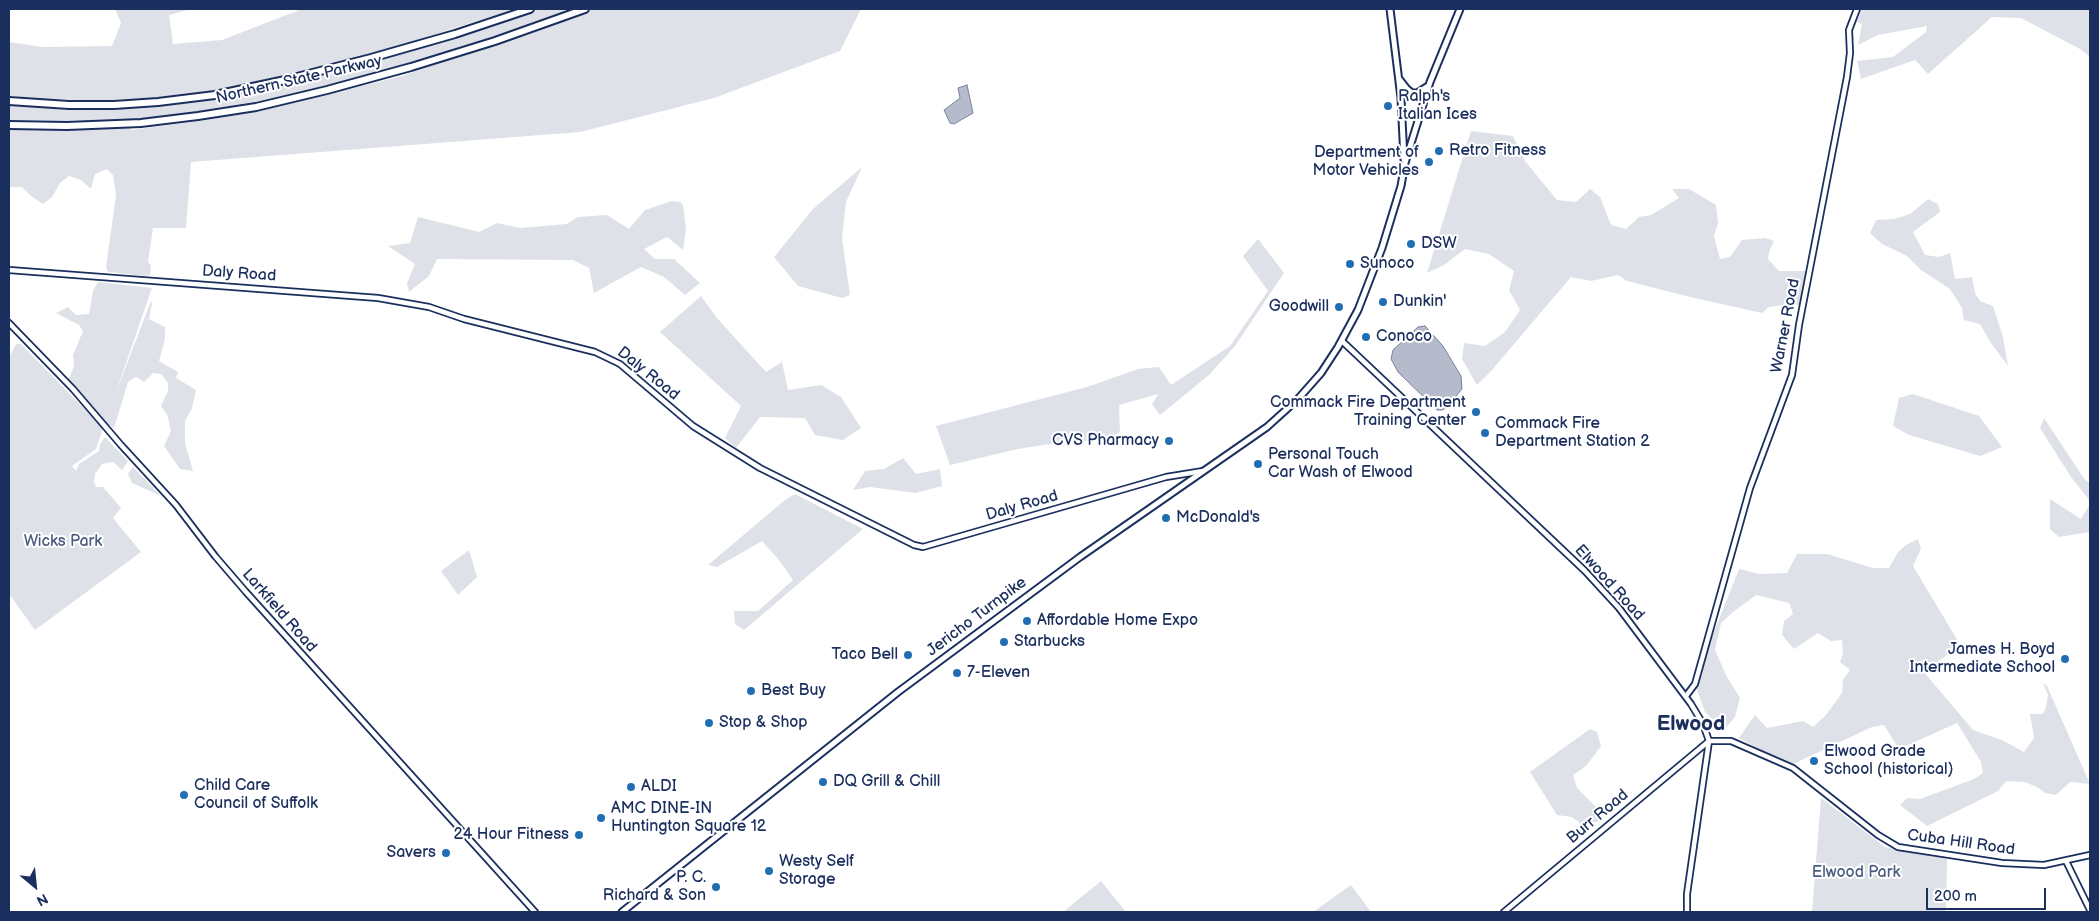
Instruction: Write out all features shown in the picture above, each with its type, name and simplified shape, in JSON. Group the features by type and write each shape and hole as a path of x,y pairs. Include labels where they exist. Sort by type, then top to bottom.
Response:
{"highway":[{"name":"Northern State Parkway","path":"9,100 69,105 114,105 214,95 285,80 364,60 462,32 530,9"},
{"name":"Northern State Parkway","path":"9,125 67,126 141,123 256,106 356,83 418,65 585,9"}],"main road":[{"path":"1390,9 1399,78 1404,163"},
{"path":"1404,163 1429,86 1460,9"},
{"path":"1399,78 1406,89 1412,93 1416,93 1429,86"},
{"name":"Jericho Turnpike","path":"622,912 898,692 1074,561 1287,411 1321,373 1342,341 1358,310 1382,248 1401,186 1404,163"}],"street":[{"name":"Warner Road","path":"1686,696 1696,684 1750,488 1792,375 1799,325 1847,78 1850,53 1849,30 1857,9"},
{"name":"Daly Road","path":"9,270 378,298 429,307 464,319 595,352 620,364 693,426 760,468 914,545 923,547 1173,475 1203,470"},
{"name":"Larkfield Road","path":"9,323 73,389 120,445 176,505 246,592 535,912"},
{"name":"Elwood Road","path":"1342,341 1585,571 1618,608 1686,696 1703,724 1709,741"},
{"name":"Cuba Hill Road","path":"1709,741 1731,741 1793,768 1878,835 1898,847 2002,863 2044,865 2090,854"},
{"name":"Burr Road","path":"1504,912 1709,741"},
{"path":"1687,912 1687,894 1709,741"},
{"path":"2066,861 2090,910"}],"green space":[{"path":"115,9 191,9 169,15 173,44 222,40 302,9 514,9 386,50 217,91 163,98 114,101 9,96 9,42 43,47 112,46 121,23"},
{"path":"534,9 572,9 416,62 343,83 276,98 179,115 106,122 9,122 9,101 72,107 240,93 493,24"},
{"path":"594,9 861,9 840,51 714,98 580,132 191,162 186,228 153,228 148,262 151,265 150,275 146,276 108,272 106,267 116,195 113,175 107,169 95,174 91,189 81,180 69,176 60,183 52,197 43,204 22,187 9,187 9,128 102,129 131,126 131,130 207,120 330,94 402,76"},
{"path":"1862,9 2090,9 2090,57 2080,49 2021,18 1992,17 1928,74 1915,60 1861,79 1857,61 1893,57 1926,32 1927,26 1878,35 1858,45 1862,24 1857,22"},
{"path":"1471,131 1513,136 1525,161 1557,200 1576,202 1590,189 1600,197 1611,225 1626,229 1639,217 1651,215 1679,198 1672,189 1689,189 1716,205 1718,223 1714,236 1720,259 1730,257 1742,240 1765,238 1774,241 1768,259 1779,271 1807,271 1799,305 1789,304 1769,307 1762,313 1627,281 1618,275 1591,281 1571,277 1477,385 1462,359 1464,343 1485,346 1505,332 1520,310 1509,290 1514,271 1489,254 1465,249 1444,265 1427,273"},
{"path":"862,167 846,202 842,238 850,295 842,298 798,286 774,257 813,209"},
{"path":"1928,199 1938,204 1940,212 1913,232 1925,255 1939,257 1950,253 1955,279 1972,277 1975,293 1980,301 1993,306 2003,337 2008,366 1980,324 1964,320 1962,308 1950,289 1921,270 1907,256 1882,244 1870,233 1876,220 1894,219 1910,214"},
{"path":"672,201 680,202 683,205 686,229 683,250 667,237 644,249 655,259 674,259 700,283 685,295 664,277 641,267 594,293 589,268 573,260 437,259 429,276 409,292 407,283 415,264 388,246 410,243 418,217 479,232 497,223 520,228 567,224 578,217 607,215 629,229 645,210"},
{"path":"1258,239 1284,273 1235,346 1209,375 1160,415 1152,404 1158,394 1119,405 1120,432 1109,440 1062,442 1018,449 950,465 936,426 1087,387 1138,369 1159,367 1171,385 1230,346 1268,291 1243,256"},
{"path":"98,282 152,288 115,395 151,301 149,319 165,327 165,339 159,361 178,372 176,378 196,390 192,408 185,421 185,443 193,471 180,469 164,446 171,431 167,414 161,406 168,391 168,383 161,374 153,373 144,382 136,377 128,382 114,428 106,423 68,381 74,366 73,355 83,331 79,325 56,313 68,307 76,315 89,314 93,291"},
{"path":"701,296 717,318 766,372 782,362 788,390 821,385 841,397 861,428 843,440 815,435 805,418 760,417 736,448 725,438 741,406 660,332"},
{"name":"Wicks Park","path":"16,344 21,344 103,428 96,449 72,466 76,471 79,464 99,451 100,444 105,437 128,461 122,470 113,462 102,464 95,474 94,482 96,487 103,487 121,508 113,518 141,552 35,630 9,594 9,357"},
{"path":"1913,394 1979,416 2002,447 1980,456 1909,435 1893,426 1899,398"},
{"path":"2044,418 2085,480 2090,483 2090,501 2071,477 2040,428"},
{"path":"903,458 916,474 940,469 942,486 915,493 870,487 853,490 865,471 884,469"},
{"path":"133,467 161,496 132,483 128,474"},
{"path":"795,494 863,529 744,630 735,624 734,611 758,611 793,580 762,541 717,567 708,565 785,500"},
{"path":"2050,499 2081,519 2090,504 2090,532 2059,537 2050,529"},
{"path":"1918,539 1921,549 1913,566 1961,646 1923,671 1973,730 2004,741 2024,752 2034,738 2030,714 2043,714 2046,707 2048,695 2043,683 2047,686 2090,784 2070,782 2056,795 2045,793 2025,782 2006,781 1998,791 1927,826 1900,805 1907,798 1920,799 1974,779 1983,773 1981,762 1957,723 1899,749 1884,725 1872,727 1789,766 1739,738 1755,715 1767,728 1803,721 1813,727 1826,715 1842,693 1843,680 1850,670 1840,662 1843,653 1842,640 1831,641 1818,633 1794,649 1782,635 1784,621 1793,614 1789,603 1756,595 1721,623 1715,650 1726,675 1740,698 1735,717 1724,730 1705,712 1697,690 1712,637 1739,569 1759,574 1787,573 1797,554 1827,554 1873,568 1889,568 1898,552 1906,545"},
{"path":"469,550 477,577 458,595 441,571"},
{"path":"1590,729 1597,732 1601,746 1586,766 1573,775 1577,788 1595,806 1602,821 1581,824 1572,817 1557,815 1530,772"},
{"name":"Elwood Park","path":"1821,798 1885,847 1947,859 1946,912 1812,912"},
{"path":"1101,881 1126,912 1063,912"},
{"path":"1351,885 1371,912 1313,912"}],"water":[{"path":"967,85 973,113 954,124 950,123 944,110 960,98 958,88"},
{"path":"1425,326 1443,346 1461,376 1462,389 1446,408 1442,410 1437,410 1398,372 1391,359 1393,350 1418,327"}],"place":[{"name":"Ralph's Italian Ices","path":"1388,106"},
{"name":"Retro Fitness","path":"1439,151"},
{"name":"Department of Motor Vehicles","path":"1429,162"},
{"name":"DSW","path":"1411,244"},
{"name":"Sunoco","path":"1350,264"},
{"name":"Dunkin'","path":"1383,302"},
{"name":"Goodwill","path":"1339,307"},
{"name":"Conoco","path":"1366,337"},
{"name":"Commack Fire Department Training Center","path":"1476,412"},
{"name":"Commack Fire Department Station 2","path":"1485,433"},
{"name":"CVS Pharmacy","path":"1169,441"},
{"name":"Personal Touch Car Wash of Elwood","path":"1258,464"},
{"name":"McDonald's","path":"1166,518"},
{"name":"Affordable Home Expo","path":"1027,621"},
{"name":"Starbucks","path":"1004,642"},
{"name":"Taco Bell","path":"908,655"},
{"name":"James H. Boyd Intermediate School","path":"2065,659"},
{"name":"7-Eleven","path":"957,673"},
{"name":"Best Buy","path":"751,691"},
{"name":"Stop & Shop","path":"709,723"},
{"name":"Elwood Grade School (historical)","path":"1814,761"},
{"name":"DQ Grill & Chill","path":"823,782"},
{"name":"ALDI","path":"631,787"},
{"name":"Child Care Council of Suffolk","path":"184,795"},
{"name":"AMC DINE-IN Huntington Square 12","path":"601,818"},
{"name":"24 Hour Fitness","path":"579,835"},
{"name":"Savers","path":"446,853"},
{"name":"Westy Self Storage","path":"769,871"},
{"name":"P. C. Richard & Son","path":"716,887"}],"district":[{"name":"Elwood","path":"1691,725"}]}
